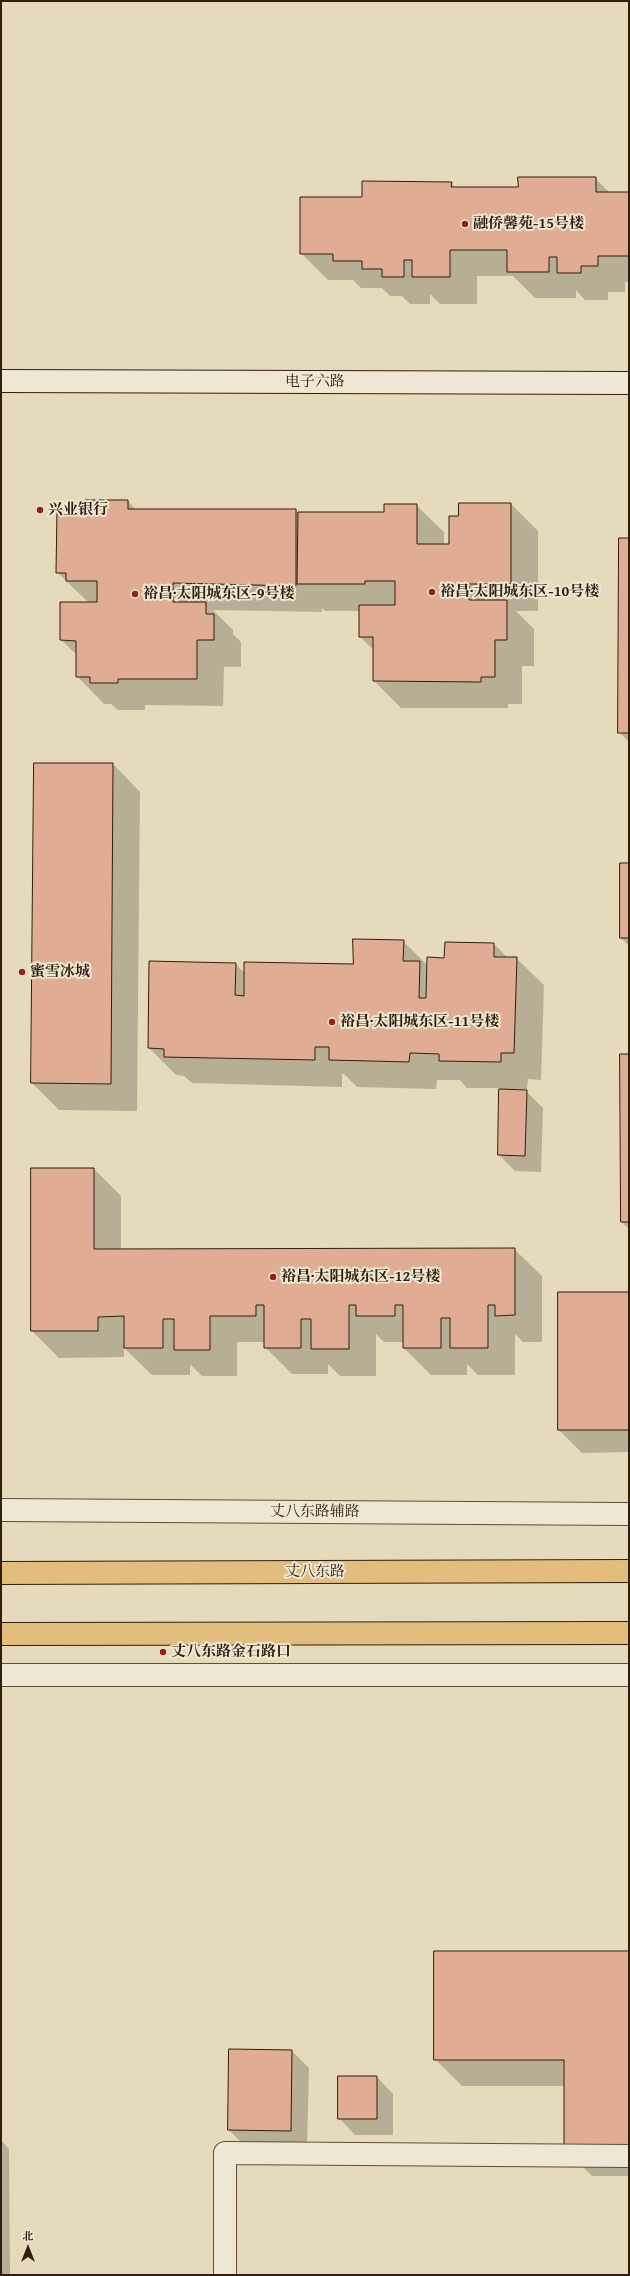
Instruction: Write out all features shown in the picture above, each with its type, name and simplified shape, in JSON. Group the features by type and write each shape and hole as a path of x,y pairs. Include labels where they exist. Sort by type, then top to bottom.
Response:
{"main road":[{"name":"丈八东路","path":"1,1573 629,1571"},
{"path":"1,1634 629,1633"}],"street":[{"name":"电子六路","path":"1,381 629,383"},
{"name":"丈八东路辅路","path":"1,1510 629,1514"},
{"path":"1,1675 629,1675"},
{"path":"225,2275 225,2153 629,2156"}],"building":[{"name":"融侨馨苑-15号楼","path":"518,177 596,177 596,192 629,192 629,256 598,256 598,266 581,266 581,273 557,273 557,257 549,257 549,272 507,272 507,250 450,250 450,277 412,277 412,260 404,260 404,277 382,277 382,269 362,269 362,261 333,261 333,254 300,254 300,197 362,197 362,181 452,182 451,187 518,187"},
{"name":"裕昌·太阳城东区-9号楼","path":"85,500 128,500 128,509 296,509 296,586 173,583 173,602 206,602 206,614 214,614 214,640 197,640 197,679 118,679 118,683 90,683 90,677 76,677 76,641 60,640 60,602 97,602 97,581 66,581 66,573 56,573 57,509 85,509"},
{"name":"裕昌·太阳城东区-10号楼","path":"459,503 511,503 511,584 469,584 469,600 507,600 507,640 495,640 495,677 481,677 481,682 373,681 373,637 359,637 359,605 395,605 395,581 365,581 365,584 297,584 298,512 384,512 384,504 417,504 417,544 449,544 449,516 458,516"},
{"path":"619,538 629,538 629,733 618,733"},
{"path":"34,763 113,763 111,1084 31,1083"},
{"path":"620,863 629,863 629,938 620,938"},
{"name":"裕昌·太阳城东区-11号楼","path":"353,939 404,940 403,961 420,961 419,998 426,998 427,957 444,958 445,942 494,943 494,957 517,957 514,1053 501,1053 501,1062 439,1061 439,1054 410,1053 409,1062 329,1060 329,1047 315,1047 315,1060 164,1057 164,1049 148,1048 149,961 236,963 235,995 244,996 244,962 353,964"},
{"path":"620,1054 629,1054 629,1222 621,1222"},
{"path":"499,1089 527,1090 525,1156 498,1155"},
{"name":"裕昌·太阳城东区-12号楼","path":"31,1168 94,1168 94,1249 515,1248 515,1315 495,1316 495,1305 488,1305 488,1348 450,1348 450,1318 441,1318 441,1348 403,1348 403,1305 395,1305 395,1316 356,1316 356,1305 349,1305 349,1349 311,1349 311,1319 301,1319 301,1348 264,1348 264,1305 256,1305 256,1316 210,1316 210,1350 174,1350 174,1319 163,1319 163,1348 124,1348 124,1316 98,1317 98,1331 31,1331"},
{"path":"558,1292 629,1292 629,1430 558,1430"},
{"path":"434,1951 629,1951 629,2149 564,2149 564,2060 434,2060"},
{"path":"229,2049 292,2050 291,2131 228,2130"},
{"path":"338,2076 377,2076 377,2119 338,2119"}],"place":[{"name":"融侨馨苑-15号楼","path":"465,224"},
{"name":"兴业银行","path":"40,510"},
{"name":"裕昌·太阳城东区-10号楼","path":"432,592"},
{"name":"裕昌·太阳城东区-9号楼","path":"135,594"},
{"name":"蜜雪冰城","path":"22,972"},
{"name":"裕昌·太阳城东区-11号楼","path":"332,1022"},
{"name":"裕昌·太阳城东区-12号楼","path":"273,1277"},
{"name":"丈八东路金石路口","path":"163,1652"}]}
